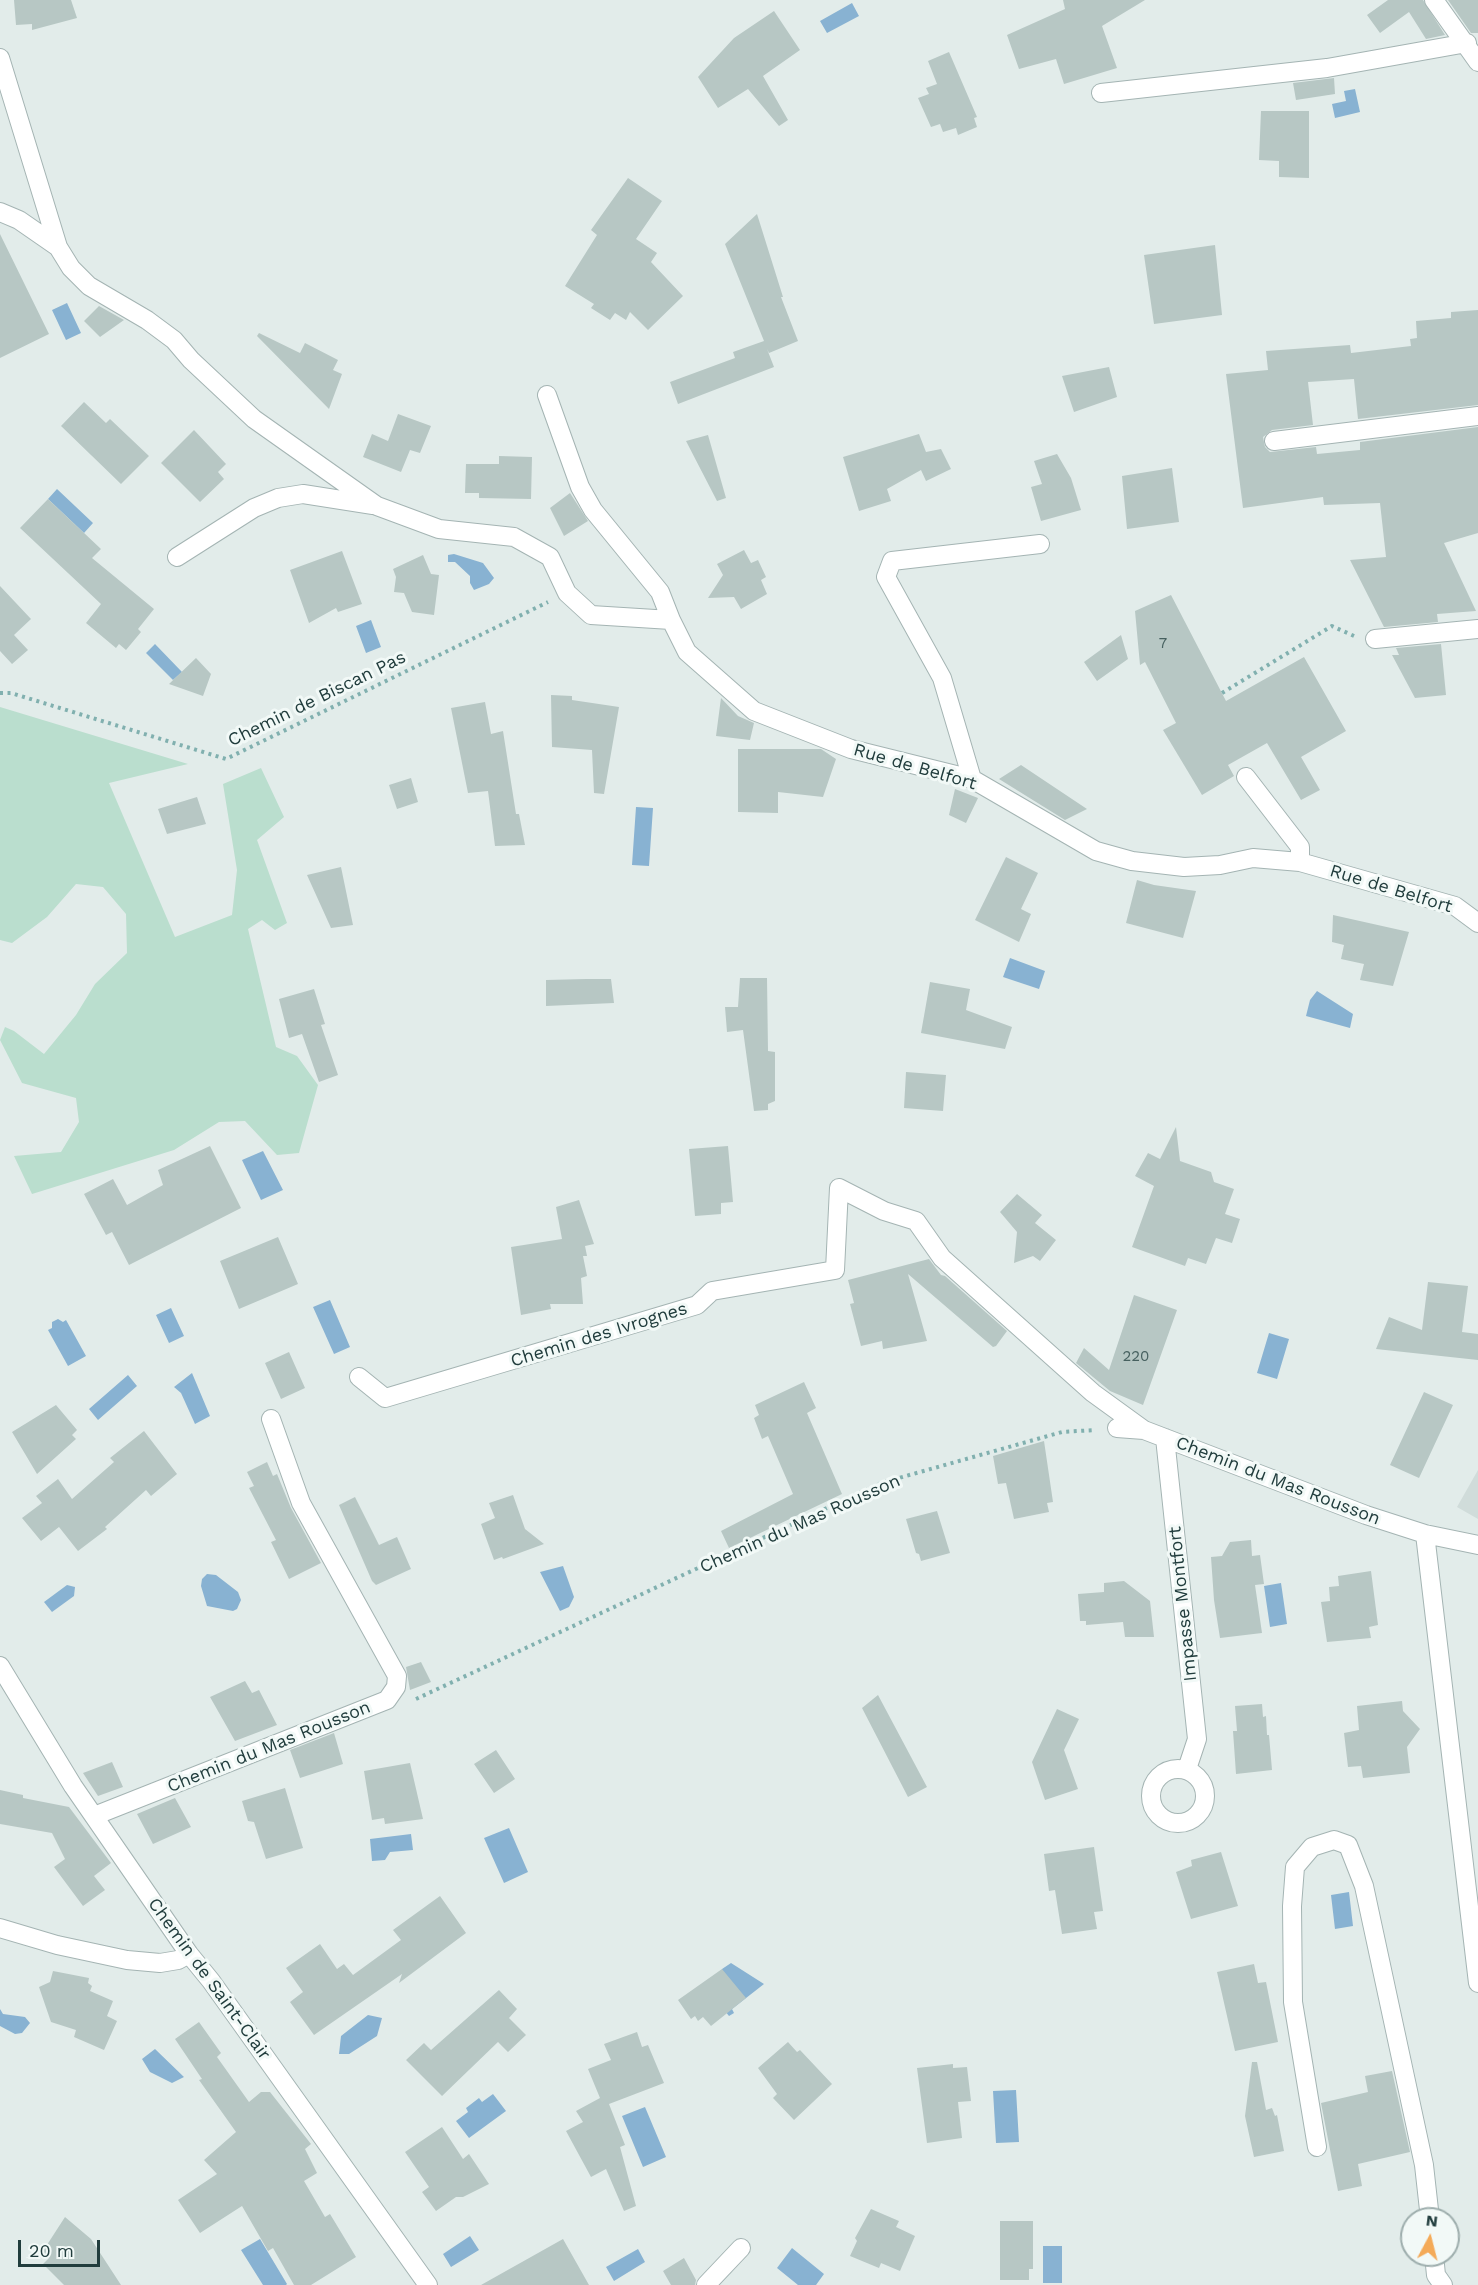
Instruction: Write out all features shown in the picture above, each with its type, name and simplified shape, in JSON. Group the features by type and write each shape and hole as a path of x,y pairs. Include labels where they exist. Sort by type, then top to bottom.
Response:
{"street":[{"path":"1434,0 1467,43 1478,62"},
{"path":"1101,93 1327,68 1467,43"},
{"path":"0,58 58,248 71,268 89,286 147,320 174,340 191,360 254,419 377,506"},
{"path":"0,212 19,220 58,248"},
{"name":"Rue de Belfort","path":"547,395 579,487 593,510 660,592 687,652 754,711 851,749 972,779 1096,851 1119,859 1184,867 1220,865 1253,858 1300,855 1455,906 1478,923"},
{"path":"1274,441 1478,416"},
{"path":"177,556 254,508 278,498 303,494 377,506 439,529 514,537 550,557 567,593 591,615 671,620"},
{"path":"972,779 942,678 886,578 892,561 1040,544"},
{"path":"1375,639 1478,629"},
{"path":"1246,777 1300,855"},
{"name":"Chemin des Ivrognes","path":"359,1377 385,1398 697,1305 712,1291 835,1270 839,1188 884,1211 916,1221 942,1258 1093,1393 1144,1430"},
{"name":"Chemin du Mas Rousson","path":"94,1816 387,1700 396,1686 397,1676 301,1503 271,1419"},
{"name":"Chemin du Mas Rousson","path":"1117,1428 1144,1430 1366,1515 1425,1534 1478,1545"},
{"name":"Impasse Montfort","path":"1165,1438 1197,1739 1187,1769"},
{"path":"1425,1534 1478,1983"},
{"name":"Chemin de Saint-Clair","path":"0,1666 94,1816 189,1954 428,2285"},
{"path":"1317,2147 1293,2002 1292,1906 1295,1867 1312,1847 1334,1840 1348,1845 1364,1886 1424,2165 1429,2207"},
{"path":"0,1928 75,1950 127,1960 160,1963 178,1960 189,1954"},
{"path":"706,2285 741,2248"},
{"path":"1435,2267 1436,2275 1443,2285"}],"path":[{"name":"Chemin de Biscan Pas","path":"0,693 11,693 226,759 567,593"},
{"path":"1222,693 1332,626 1366,641 1375,639"},
{"name":"Chemin du Mas Rousson","path":"412,1701 881,1484 1062,1432 1117,1428"}],"shaded area":[{"path":"1478,1470 1478,1519 1457,1507"}],"green space":[{"path":"0,707 188,764 109,783 175,937 232,915 237,870 223,784 261,768 284,817 257,840 287,923 275,930 262,920 248,929 276,1047 297,1056 318,1085 299,1153 277,1155 245,1121 219,1122 174,1150 32,1194 14,1156 61,1152 79,1122 76,1098 22,1083 0,1040 5,1027 14,1031 44,1054 76,1015 95,984 127,953 126,914 103,887 76,884 47,917 12,943 0,940"}],"water":[{"path":"852,3 859,16 827,33 820,21"},
{"path":"1355,89 1360,112 1335,118 1332,104 1346,101 1344,91"},
{"path":"67,303 81,333 66,340 52,310"},
{"path":"57,489 93,523 84,533 48,499"},
{"path":"454,554 483,563 494,578 489,584 474,590 470,583 470,576 455,562 448,562 448,555"},
{"path":"371,620 381,647 366,653 356,626"},
{"path":"155,644 182,672 173,680 146,653"},
{"path":"636,807 653,808 649,866 632,865"},
{"path":"1010,958 1045,971 1039,989 1003,977"},
{"path":"1317,991 1353,1014 1350,1028 1306,1016 1310,1000"},
{"path":"263,1151 283,1190 261,1200 242,1160"},
{"path":"330,1300 350,1347 334,1354 313,1307"},
{"path":"171,1308 184,1336 169,1343 156,1315"},
{"path":"58,1319 63,1322 66,1320 86,1356 68,1366 48,1330 52,1328 52,1322"},
{"path":"1269,1333 1289,1339 1277,1379 1257,1373"},
{"path":"192,1373 210,1416 195,1424 181,1393 174,1387"},
{"path":"128,1375 137,1386 98,1420 89,1409"},
{"path":"563,1566 574,1597 569,1607 560,1611 540,1572"},
{"path":"207,1574 216,1575 238,1592 241,1600 237,1609 233,1611 207,1606 201,1586 202,1579"},
{"path":"1281,1583 1287,1624 1270,1627 1264,1586"},
{"path":"67,1585 75,1587 74,1596 52,1612 44,1602"},
{"path":"509,1828 528,1872 504,1883 484,1838"},
{"path":"411,1834 413,1850 390,1852 385,1860 372,1861 370,1839"},
{"path":"1349,1892 1353,1926 1335,1929 1331,1895"},
{"path":"731,1963 764,1984 732,2009 734,2013 729,2016 716,2000 722,1969"},
{"path":"0,2009 3,2014 25,2017 30,2023 22,2033 15,2034 0,2026"},
{"path":"368,2015 382,2018 377,2036 349,2054 339,2054 341,2036"},
{"path":"155,2049 184,2077 172,2083 150,2072 142,2059"},
{"path":"1016,2090 1019,2142 996,2143 993,2091"},
{"path":"493,2094 506,2111 469,2138 456,2121 468,2112 466,2108 479,2098 482,2102"},
{"path":"645,2107 666,2157 643,2167 622,2116"},
{"path":"470,2236 479,2250 451,2267 443,2254"},
{"path":"260,2239 286,2285 263,2285 241,2250"},
{"path":"1043,2246 1062,2246 1062,2283 1043,2283"},
{"path":"792,2248 824,2274 816,2285 798,2285 777,2268"},
{"path":"638,2249 645,2262 614,2281 606,2267"}],"building":[{"path":"14,0 71,0 77,18 32,30 32,24 16,25"},
{"path":"1063,0 1145,0 1102,26 1117,68 1064,84 1056,59 1019,69 1007,35 1065,9"},
{"path":"1388,0 1423,0 1445,35 1426,39 1409,12 1380,33 1367,15"},
{"path":"1448,0 1478,0 1478,33 1471,33"},
{"path":"774,11 800,50 763,76 788,120 779,126 748,89 718,108 698,77 734,38"},
{"path":"949,52 977,117 974,118 977,127 958,135 956,128 943,132 940,124 931,127 918,98 929,94 926,88 937,84 928,61"},
{"path":"1334,78 1335,94 1296,100 1293,83"},
{"path":"1261,111 1309,111 1309,178 1279,177 1279,161 1259,160"},
{"path":"628,178 662,201 636,239 657,253 651,262 683,296 648,330 630,312 626,320 615,313 610,320 591,308 594,304 565,286 597,235 591,230"},
{"path":"757,214 783,297 781,297 798,341 769,353 767,349 774,367 678,404 670,382 735,358 733,352 764,341 725,244"},
{"path":"0,234 49,334 0,358"},
{"path":"1215,245 1222,315 1154,324 1144,255"},
{"path":"99,306 124,320 100,337 84,321"},
{"path":"1478,310 1478,405 1358,419 1354,379 1308,382 1313,425 1272,430 1263,437 1265,447 1270,452 1316,447 1317,454 1360,450 1360,442 1478,427 1478,533 1444,543 1476,611 1437,614 1438,622 1384,627 1350,560 1386,557 1380,503 1324,505 1323,497 1243,508 1226,374 1268,370 1266,351 1350,345 1351,353 1411,346 1410,339 1417,338 1416,321 1451,318 1451,312"},
{"path":"259,333 300,353 305,343 338,360 333,370 342,374 329,409 257,336"},
{"path":"1109,367 1117,397 1074,412 1062,376"},
{"path":"84,402 106,423 110,419 149,456 121,484 61,426"},
{"path":"398,414 431,426 420,453 410,450 401,472 363,457 372,434 388,441"},
{"path":"194,430 226,464 218,472 224,479 200,502 161,463"},
{"path":"919,434 926,452 941,449 951,469 926,481 921,470 887,489 891,501 859,511 843,457"},
{"path":"708,435 726,498 717,501 686,441"},
{"path":"1057,454 1071,478 1081,510 1041,521 1031,487 1042,484 1034,461"},
{"path":"499,456 532,457 531,499 479,498 479,493 465,493 466,464 499,464"},
{"path":"1172,468 1179,522 1127,529 1122,476"},
{"path":"570,493 588,521 564,536 550,508"},
{"path":"48,499 101,549 92,558 154,609 138,629 141,632 126,650 119,644 116,648 86,623 101,604 20,528"},
{"path":"744,550 751,563 758,560 766,577 761,580 767,594 741,609 734,597 708,598 723,575 717,564"},
{"path":"342,551 362,604 338,612 336,608 309,623 290,570"},
{"path":"423,555 431,574 439,575 434,615 412,612 404,593 394,592 396,577 393,569"},
{"path":"0,586 31,619 14,635 28,650 12,664 0,651"},
{"path":"1171,595 1226,701 1304,657 1346,731 1301,757 1320,790 1301,800 1267,743 1228,765 1234,776 1202,795 1163,730 1176,723 1145,662 1140,665 1135,611"},
{"path":"1121,635 1128,659 1097,681 1084,662"},
{"path":"1441,644 1446,695 1415,698 1392,655 1399,655 1396,648"},
{"path":"196,658 211,674 203,696 169,684"},
{"path":"551,695 572,696 572,700 619,707 604,794 594,793 592,750 552,747"},
{"path":"721,698 738,716 754,723 750,740 716,736"},
{"path":"485,702 491,734 503,731 516,814 519,814 525,845 495,846 488,791 468,793 451,708"},
{"path":"738,749 821,749 836,759 823,797 778,792 778,813 738,812"},
{"path":"1021,765 1087,809 1065,820 999,779"},
{"path":"411,778 418,802 397,809 389,785"},
{"path":"955,789 978,798 966,823 949,815"},
{"path":"197,797 206,824 167,834 158,809"},
{"path":"1006,857 1038,873 1021,909 1031,914 1019,942 975,920"},
{"path":"341,867 353,925 331,928 307,875"},
{"path":"1137,880 1196,891 1183,938 1126,923"},
{"path":"1333,915 1409,932 1393,986 1360,980 1364,964 1341,959 1344,945 1332,942"},
{"path":"740,978 767,978 768,1051 775,1052 775,1101 768,1104 768,1110 754,1111 743,1030 727,1032 725,1007 738,1007"},
{"path":"611,979 614,1003 546,1006 546,980"},
{"path":"930,982 970,989 966,1010 1012,1027 1005,1049 921,1033"},
{"path":"314,989 325,1024 321,1025 338,1075 319,1082 302,1034 289,1038 279,999"},
{"path":"906,1072 946,1075 943,1111 904,1108"},
{"path":"1176,1127 1180,1161 1211,1172 1214,1182 1234,1189 1225,1214 1240,1219 1232,1243 1216,1238 1206,1264 1188,1258 1185,1266 1132,1247 1154,1186 1135,1176 1148,1153 1160,1159"},
{"path":"210,1146 241,1208 129,1265 112,1232 106,1235 84,1194 113,1179 127,1205 163,1185 158,1170"},
{"path":"728,1146 733,1202 721,1203 721,1214 695,1216 689,1149"},
{"path":"1017,1194 1042,1215 1035,1223 1056,1240 1040,1261 1033,1256 1014,1263 1017,1232 1000,1212"},
{"path":"579,1200 594,1244 585,1246 587,1256 583,1256 587,1276 581,1278 583,1304 550,1304 551,1309 521,1315 511,1247 562,1239 556,1207"},
{"path":"278,1237 298,1284 239,1309 220,1261"},
{"path":"929,1259 941,1275 945,1276 1007,1331 996,1346 993,1347 908,1274 927,1341 883,1349 882,1341 861,1346 850,1304 854,1303 848,1280"},
{"path":"1428,1282 1468,1286 1462,1332 1478,1334 1478,1360 1376,1349 1389,1317 1422,1330"},
{"path":"1134,1295 1177,1310 1143,1405 1110,1391 1076,1363 1084,1348 1109,1370"},
{"path":"289,1352 305,1388 281,1399 265,1363"},
{"path":"804,1382 816,1408 807,1413 842,1494 729,1548 721,1531 793,1494 768,1436 762,1439 754,1418 759,1415 755,1405"},
{"path":"1424,1392 1453,1405 1419,1478 1390,1465"},
{"path":"56,1405 77,1430 72,1435 76,1439 37,1474 12,1432"},
{"path":"144,1431 177,1474 151,1496 146,1490 105,1527 107,1529 78,1551 59,1527 41,1541 22,1518 42,1503 36,1496 58,1479 72,1499 114,1462 110,1458"},
{"path":"1044,1441 1053,1502 1047,1503 1049,1512 1014,1519 1006,1483 998,1484 993,1456"},
{"path":"267,1462 273,1476 277,1474 291,1508 321,1563 289,1579 271,1542 276,1540 249,1488 254,1486 247,1472"},
{"path":"513,1495 525,1529 544,1544 494,1560 481,1524 495,1518 489,1503"},
{"path":"355,1497 379,1545 397,1537 411,1569 376,1585 372,1581 339,1505"},
{"path":"937,1511 950,1553 921,1561 919,1554 916,1553 906,1519"},
{"path":"1251,1540 1252,1556 1260,1555 1264,1584 1255,1585 1262,1633 1220,1638 1211,1557 1222,1556 1230,1542"},
{"path":"1371,1571 1378,1625 1369,1627 1371,1638 1327,1642 1321,1602 1330,1601 1329,1587 1339,1586 1338,1576"},
{"path":"1124,1581 1150,1601 1154,1637 1125,1637 1123,1622 1086,1625 1086,1621 1080,1621 1078,1594 1104,1592 1104,1583"},
{"path":"421,1662 431,1682 410,1690 406,1667"},
{"path":"245,1681 252,1693 259,1690 277,1725 235,1741 210,1697"},
{"path":"878,1695 927,1787 908,1797 862,1708"},
{"path":"1402,1701 1403,1711 1420,1729 1407,1747 1410,1773 1363,1778 1361,1766 1348,1767 1344,1733 1359,1730 1357,1706"},
{"path":"1262,1704 1263,1717 1266,1716 1267,1735 1269,1735 1272,1770 1236,1774 1233,1731 1237,1731 1235,1706"},
{"path":"1057,1709 1079,1719 1064,1750 1078,1789 1045,1800 1032,1762"},
{"path":"334,1733 343,1764 300,1778 290,1750"},
{"path":"496,1750 515,1779 494,1793 474,1764"},
{"path":"112,1762 123,1787 98,1796 83,1773"},
{"path":"410,1763 423,1819 385,1824 384,1818 372,1820 364,1771"},
{"path":"285,1788 303,1848 266,1859 254,1822 248,1821 242,1801"},
{"path":"0,1790 23,1795 23,1798 69,1807 111,1863 94,1876 105,1890 83,1906 54,1867 65,1859 52,1833 0,1824"},
{"path":"175,1798 191,1827 153,1844 137,1814"},
{"path":"1094,1847 1103,1911 1094,1912 1097,1929 1062,1934 1055,1890 1049,1891 1044,1854"},
{"path":"1221,1852 1238,1906 1191,1919 1176,1872 1192,1866 1191,1860"},
{"path":"440,1896 466,1933 399,1983 402,1974 314,2035 290,2002 303,1992 286,1968 320,1944 337,1969 344,1964 353,1975 401,1940 393,1930"},
{"path":"1254,1964 1258,1983 1266,1982 1278,2042 1235,2051 1217,1972"},
{"path":"722,1969 746,1998 711,2026 703,2017 698,2021 695,2016 691,2019 678,2000"},
{"path":"53,1971 89,1978 88,1983 92,1986 90,1991 113,2001 107,2016 117,2021 104,2050 74,2037 76,2030 51,2022 39,1987 50,1982"},
{"path":"499,1990 517,2009 509,2018 526,2035 508,2052 498,2042 442,2096 406,2060 424,2043 431,2050"},
{"path":"199,2022 221,2053 217,2057 249,2102 261,2092 270,2092 311,2144 305,2149 317,2173 304,2181 325,2217 330,2214 356,2257 311,2285 294,2285 273,2248 268,2251 242,2206 200,2233 178,2200 217,2174 204,2160 236,2132 199,2080 202,2079 175,2039"},
{"path":"637,2032 642,2047 648,2045 664,2083 609,2104 625,2145 620,2147 636,2206 624,2211 606,2169 591,2177 566,2131 583,2122 576,2111 600,2098 588,2069 611,2060 604,2044"},
{"path":"788,2042 797,2052 800,2050 832,2084 794,2120 773,2098 777,2094 758,2068"},
{"path":"1252,2062 1257,2062 1266,2110 1272,2108 1275,2116 1277,2115 1284,2151 1254,2157 1245,2116"},
{"path":"953,2064 953,2068 967,2067 971,2101 958,2102 962,2138 927,2143 917,2068"},
{"path":"1392,2071 1410,2152 1358,2164 1362,2186 1338,2191 1321,2103 1368,2092 1365,2076"},
{"path":"442,2127 463,2159 469,2154 489,2184 463,2197 456,2197 436,2211 422,2192 429,2187 405,2152"},
{"path":"871,2209 899,2221 896,2227 915,2236 900,2271 881,2263 879,2268 850,2256 857,2241 855,2238"},
{"path":"65,2217 91,2239 121,2285 64,2285 43,2264 49,2258 43,2251"},
{"path":"1000,2221 1033,2221 1033,2269 1029,2269 1029,2280 1000,2280"},
{"path":"563,2239 589,2285 481,2285"},
{"path":"684,2258 696,2280 695,2285 671,2285 663,2271"}]}
